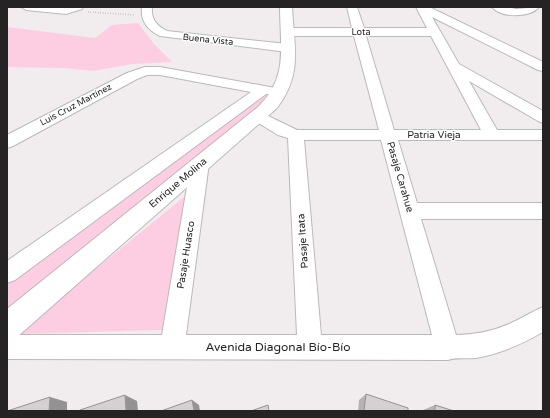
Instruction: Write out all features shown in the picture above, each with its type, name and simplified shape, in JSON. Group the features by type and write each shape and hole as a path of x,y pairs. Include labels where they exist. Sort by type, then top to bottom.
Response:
{"main road":[{"name":"Enrique Molina","path":"7,327 269,105 271,91 287,73 286,7"}],"street":[{"path":"26,7 63,11 79,9"},
{"name":"Pasaje Carahue","path":"352,7 448,348"},
{"path":"421,7 492,135"},
{"path":"421,7 543,67"},
{"path":"497,7 516,13 524,12 534,7"},
{"name":"Buena Vista","path":"146,11 156,30 169,35 287,40"},
{"name":"Lota","path":"287,40 359,32 435,32"},
{"path":"454,67 543,118"},
{"name":"Luis Cruz Martínez","path":"7,142 132,76 145,71 164,71 271,91"},
{"path":"7,273 271,91"},
{"name":"Patria Vieja","path":"257,116 284,132 296,135 543,135"},
{"name":"Pasaje Itata","path":"296,135 310,347"},
{"name":"Pasaje Huasco","path":"172,347 200,163"},
{"path":"410,211 543,211"},
{"name":"Avenida Diagonal Bío-Bío","path":"7,348 448,348 466,347 499,341 516,335 543,319"}],"path":[{"path":"79,9 146,11"}],"shaded area":[{"path":"138,23 154,44 172,62 132,64 93,71 64,68 7,67 7,27 95,38 112,25"},
{"path":"260,94 269,97 266,102 7,312 7,278"},
{"path":"189,193 164,330 16,334"}],"building":[{"path":"366,394 408,408 408,411 364,411"},
{"path":"125,395 126,411 80,411 80,410"},
{"path":"50,397 49,411 7,411"},
{"path":"192,400 194,411 161,411"},
{"path":"268,405 269,411 251,411"},
{"path":"435,405 454,411 435,411"}]}
